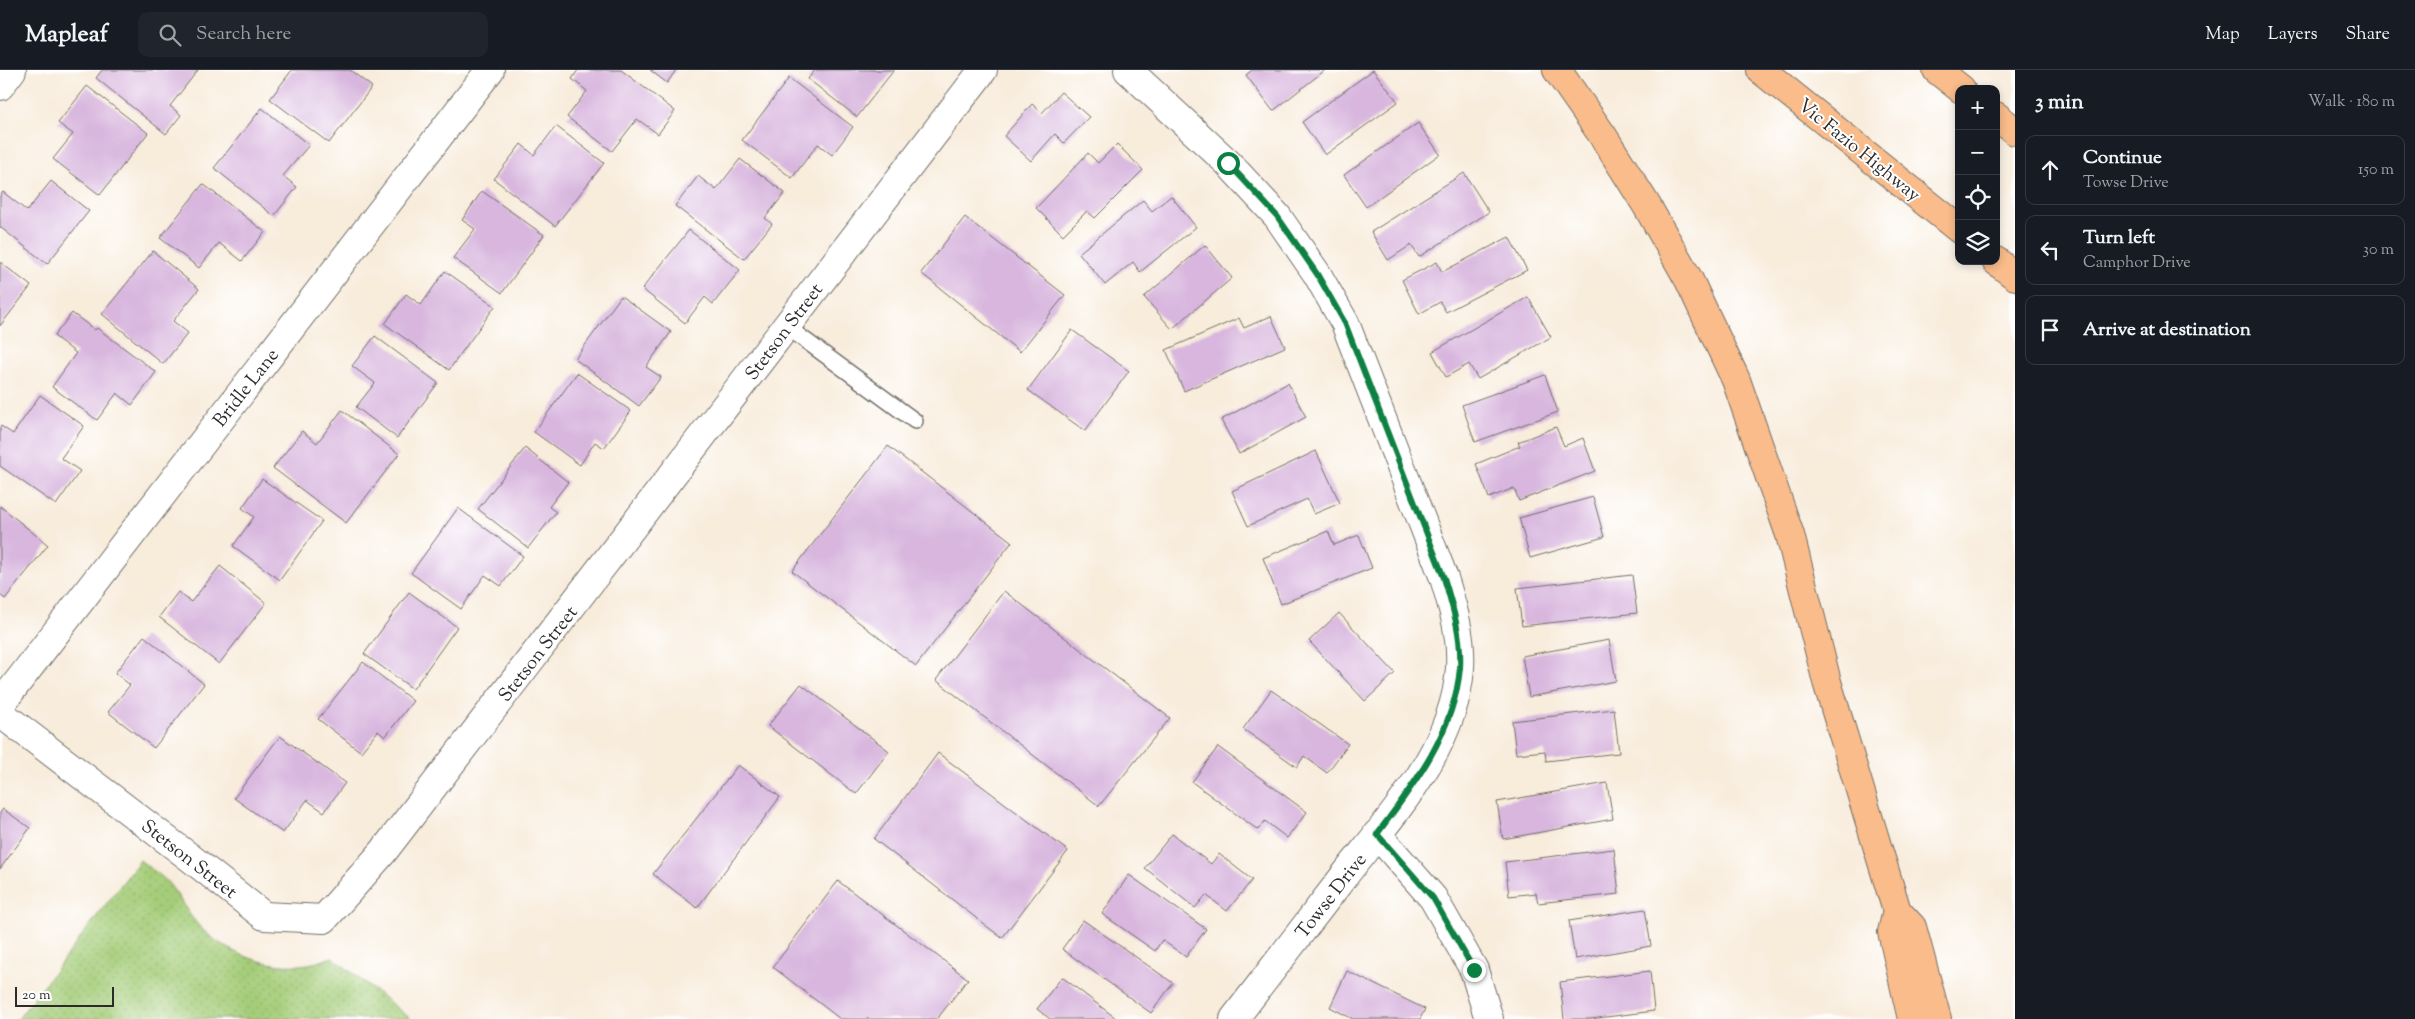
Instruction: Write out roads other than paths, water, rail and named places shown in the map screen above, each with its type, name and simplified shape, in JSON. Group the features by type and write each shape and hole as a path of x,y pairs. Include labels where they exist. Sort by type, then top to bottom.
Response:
{"highway":[{"path":"1557,70 1603,136 1647,206 1689,280 1736,380 1790,535 1827,682 1897,911 1912,927 1937,1019"},
{"name":"Vic Fazio Highway","path":"1761,70 1955,226"},
{"path":"1937,70 1956,85"},
{"path":"2000,119 2015,131"},
{"path":"2000,263 2015,276"},
{"path":"1897,911 1892,932 1912,1019"}],"street":[{"path":"0,86 12,70"},
{"name":"Bridle Lane","path":"0,705 490,70"},
{"name":"Stetson Street","path":"0,713 264,916 324,919 383,852 983,70"},
{"name":"Towse Drive","path":"1128,70 1228,163 1265,202 1277,216 1317,274 1345,323 1444,578 1456,620 1460,668 1449,718 1432,755 1406,796 1234,1019"},
{"path":"1377,834 1433,898 1474,970 1489,1019"}],"lane":[{"path":"787,327 915,421"}]}
